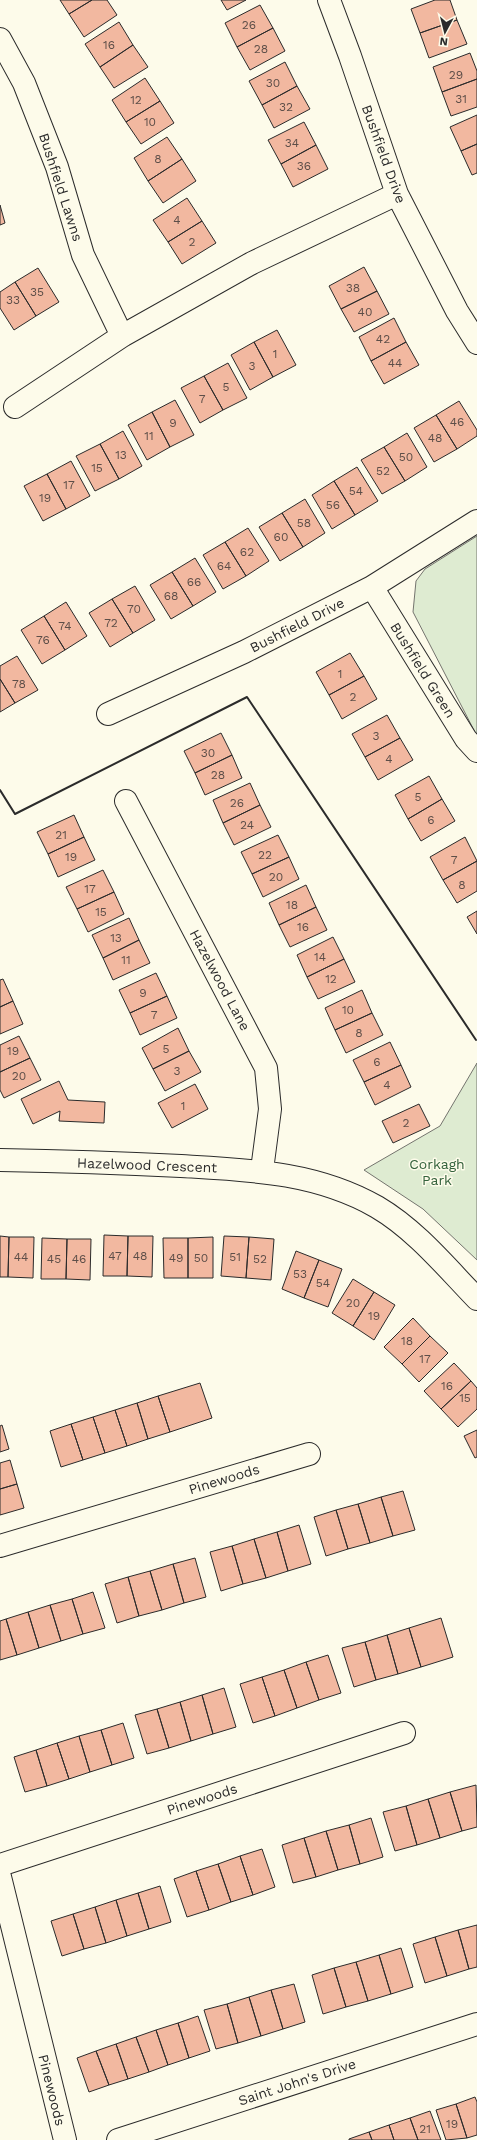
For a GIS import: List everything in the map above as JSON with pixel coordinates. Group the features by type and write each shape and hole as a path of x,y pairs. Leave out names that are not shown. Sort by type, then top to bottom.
{"street":[{"name":"Bushfield Drive","path":"329,0 350,56 397,194 457,311 477,343"},
{"name":"Bushfield Lawns","path":"0,39 24,83 57,167 84,255 122,336"},
{"path":"14,407 122,336 252,263 397,194"},
{"name":"Bushfield Drive","path":"108,714 244,652 372,587 477,522"},
{"name":"Bushfield Green","path":"372,587 466,739 477,751"},
{"name":"Hazelwood Lane","path":"126,801 266,1068 270,1109 262,1170"},
{"name":"Hazelwood Crescent","path":"0,1160 151,1164 262,1170 321,1182 376,1207 406,1227 477,1299"},
{"name":"Pinewoods","path":"0,1546 309,1454"},
{"name":"Pinewoods","path":"0,1864 404,1733"},
{"name":"Pinewoods","path":"0,1877 65,2140"},
{"name":"Saint John's Drive","path":"118,2140 477,2024"}],"green space":[{"path":"477,536 477,736 413,612 416,581 425,569"},
{"name":"Corkagh Park","path":"477,1063 477,1260 423,1209 364,1170 440,1126"}],"building":[{"path":"60,0 92,0 69,14"},
{"path":"92,0 107,0 117,15 84,37 69,14"},
{"path":"221,0 246,0 227,10"},
{"path":"435,0 450,0 457,20 420,33 411,9"},
{"path":"260,5 273,28 237,47 225,23"},
{"path":"457,20 467,44 429,58 420,33"},
{"path":"119,22 133,45 100,67 85,44"},
{"path":"273,28 285,51 250,70 237,47"},
{"path":"133,45 148,67 114,88 100,67"},
{"path":"470,53 477,71 477,79 442,92 433,67"},
{"path":"285,62 297,86 262,105 249,81"},
{"path":"145,78 160,101 126,122 112,100"},
{"path":"477,79 477,107 451,116 442,92"},
{"path":"297,86 310,109 274,128 262,105"},
{"path":"160,101 174,123 141,144 126,122"},
{"path":"477,115 477,144 461,151 450,127"},
{"path":"304,122 316,145 281,164 268,140"},
{"path":"167,137 182,159 148,181 134,158"},
{"path":"477,144 477,173 472,175 461,151"},
{"path":"316,145 328,169 293,187 281,164"},
{"path":"182,159 196,181 163,203 148,181"},
{"path":"187,198 202,221 168,242 153,220"},
{"path":"0,205 5,223 0,225"},
{"path":"202,221 216,243 182,264 168,242"},
{"path":"364,267 377,291 341,309 329,286"},
{"path":"38,268 59,302 36,316 15,282"},
{"path":"15,282 36,316 14,330 0,308 0,292"},
{"path":"377,291 389,314 354,332 341,309"},
{"path":"394,318 406,342 371,361 359,337"},
{"path":"277,330 296,365 273,377 254,342"},
{"path":"254,342 273,377 250,390 231,355"},
{"path":"406,342 419,365 384,384 371,361"},
{"path":"228,363 247,398 223,410 204,376"},
{"path":"204,376 223,410 200,423 181,388"},
{"path":"175,400 194,435 170,447 152,412"},
{"path":"459,401 477,430 477,436 457,449 436,415"},
{"path":"152,412 170,447 147,460 128,425"},
{"path":"436,415 457,449 434,462 414,428"},
{"path":"123,431 142,466 119,479 100,444"},
{"path":"407,433 427,467 405,481 384,447"},
{"path":"100,444 119,479 95,491 76,456"},
{"path":"384,447 405,481 382,494 361,460"},
{"path":"71,461 90,496 66,509 47,474"},
{"path":"357,467 378,501 355,515 334,481"},
{"path":"47,474 66,509 43,521 24,486"},
{"path":"334,481 355,515 332,529 312,495"},
{"path":"305,499 325,533 303,547 282,513"},
{"path":"282,513 303,547 280,561 259,527"},
{"path":"248,528 269,561 246,576 225,542"},
{"path":"225,542 246,576 223,589 203,555"},
{"path":"195,558 216,592 193,606 172,572"},
{"path":"172,572 193,606 171,619 150,585"},
{"path":"135,586 155,620 133,633 112,599"},
{"path":"112,599 133,633 110,647 89,613"},
{"path":"66,602 87,636 65,650 44,616"},
{"path":"44,616 65,650 42,664 21,630"},
{"path":"350,653 364,676 329,695 316,672"},
{"path":"17,656 38,690 15,703 0,679 0,666"},
{"path":"364,676 377,699 342,719 329,695"},
{"path":"0,679 15,703 0,712"},
{"path":"387,715 400,738 365,757 352,734"},
{"path":"221,733 232,755 195,773 184,751"},
{"path":"400,738 413,760 378,780 365,757"},
{"path":"232,755 242,778 205,795 195,773"},
{"path":"429,776 442,799 408,819 395,795"},
{"path":"250,783 260,805 223,823 213,800"},
{"path":"442,799 455,821 421,841 408,819"},
{"path":"260,805 271,827 234,845 223,823"},
{"path":"74,815 84,837 48,854 37,832"},
{"path":"278,835 289,857 252,874 241,852"},
{"path":"84,837 95,860 58,877 48,854"},
{"path":"465,837 477,861 443,880 430,857"},
{"path":"289,857 299,879 263,897 252,874"},
{"path":"477,861 477,891 457,903 443,880"},
{"path":"103,870 114,892 77,909 66,887"},
{"path":"306,885 316,907 279,925 269,903"},
{"path":"114,892 124,914 88,932 77,909"},
{"path":"316,907 327,930 290,947 279,925"},
{"path":"477,911 477,934 467,917"},
{"path":"129,918 139,940 103,958 92,935"},
{"path":"333,937 344,959 307,977 297,955"},
{"path":"139,940 150,963 113,980 103,958"},
{"path":"344,959 355,982 318,999 307,977"},
{"path":"156,973 167,996 130,1013 119,990"},
{"path":"3,979 13,1001 0,1007 0,980"},
{"path":"362,990 372,1013 335,1030 325,1008"},
{"path":"167,996 177,1018 140,1035 130,1013"},
{"path":"13,1001 23,1024 0,1034 0,1007"},
{"path":"372,1013 383,1035 346,1053 335,1030"},
{"path":"178,1028 189,1051 153,1069 142,1048"},
{"path":"19,1036 30,1058 0,1072 0,1045"},
{"path":"390,1042 401,1065 364,1082 353,1060"},
{"path":"189,1051 201,1072 165,1091 153,1069"},
{"path":"30,1058 41,1080 4,1098 0,1090 0,1072"},
{"path":"401,1065 411,1087 375,1105 364,1082"},
{"path":"59,1081 68,1100 105,1102 104,1123 59,1121 60,1111 33,1124 21,1099"},
{"path":"195,1084 208,1109 172,1128 158,1103"},
{"path":"419,1104 430,1126 393,1143 382,1121"},
{"path":"104,1235 128,1236 127,1276 103,1276"},
{"path":"0,1236 9,1237 8,1277 0,1277"},
{"path":"128,1236 153,1236 152,1277 127,1276"},
{"path":"224,1236 249,1237 246,1278 221,1276"},
{"path":"9,1237 34,1237 33,1278 8,1277"},
{"path":"213,1237 213,1278 188,1278 188,1238"},
{"path":"249,1237 274,1239 271,1280 246,1278"},
{"path":"42,1238 67,1239 66,1279 41,1279"},
{"path":"163,1238 188,1238 188,1278 164,1278"},
{"path":"67,1239 91,1239 90,1280 66,1279"},
{"path":"296,1251 319,1260 304,1298 282,1289"},
{"path":"319,1260 342,1269 328,1307 304,1298"},
{"path":"353,1279 374,1292 353,1326 332,1313"},
{"path":"374,1292 395,1305 374,1340 353,1326"},
{"path":"413,1318 430,1336 402,1364 384,1347"},
{"path":"430,1336 448,1353 419,1382 402,1364"},
{"path":"454,1363 471,1381 441,1409 424,1391"},
{"path":"471,1381 477,1388 477,1409 458,1427 441,1409"},
{"path":"200,1383 212,1418 170,1432 158,1396"},
{"path":"158,1396 170,1432 148,1439 137,1403"},
{"path":"137,1403 148,1439 127,1446 115,1410"},
{"path":"115,1410 127,1446 105,1453 93,1417"},
{"path":"93,1417 105,1453 83,1460 71,1424"},
{"path":"71,1424 83,1460 61,1467 50,1431"},
{"path":"2,1425 9,1449 0,1452 0,1426"},
{"path":"477,1430 477,1457 475,1458 464,1436"},
{"path":"10,1460 17,1484 0,1489 0,1463"},
{"path":"17,1484 24,1508 0,1515 0,1489"},
{"path":"403,1491 415,1530 393,1536 381,1497"},
{"path":"381,1497 393,1536 370,1543 358,1504"},
{"path":"358,1504 370,1543 348,1549 336,1510"},
{"path":"336,1510 348,1549 326,1556 314,1517"},
{"path":"299,1525 311,1564 288,1571 277,1532"},
{"path":"277,1532 288,1571 266,1578 254,1539"},
{"path":"254,1539 266,1578 243,1584 232,1546"},
{"path":"232,1546 243,1584 221,1591 210,1552"},
{"path":"195,1558 206,1597 184,1603 173,1564"},
{"path":"173,1564 184,1603 162,1610 150,1571"},
{"path":"150,1571 162,1610 139,1616 128,1577"},
{"path":"128,1577 139,1616 117,1623 105,1584"},
{"path":"93,1592 105,1628 83,1634 72,1599"},
{"path":"72,1599 83,1634 61,1641 50,1605"},
{"path":"50,1605 61,1641 39,1648 28,1612"},
{"path":"28,1612 39,1648 17,1655 6,1619"},
{"path":"441,1618 453,1657 421,1667 409,1628"},
{"path":"6,1619 17,1655 0,1660 0,1621"},
{"path":"409,1628 421,1667 398,1674 387,1635"},
{"path":"387,1635 398,1674 376,1680 365,1642"},
{"path":"365,1642 376,1680 354,1687 342,1648"},
{"path":"328,1655 341,1693 319,1700 306,1662"},
{"path":"306,1662 319,1700 297,1708 284,1670"},
{"path":"284,1670 297,1708 275,1716 262,1677"},
{"path":"262,1677 275,1716 253,1723 240,1684"},
{"path":"224,1688 236,1727 213,1734 202,1695"},
{"path":"202,1695 213,1734 191,1741 180,1702"},
{"path":"180,1702 191,1741 169,1748 157,1709"},
{"path":"157,1709 169,1748 147,1754 135,1715"},
{"path":"123,1723 134,1758 112,1765 101,1730"},
{"path":"101,1730 112,1765 90,1772 79,1736"},
{"path":"79,1736 90,1772 69,1779 57,1743"},
{"path":"57,1743 69,1779 47,1786 36,1750"},
{"path":"36,1750 47,1786 25,1792 14,1757"},
{"path":"476,1785 477,1827 462,1831 450,1792"},
{"path":"450,1792 462,1831 440,1838 428,1799"},
{"path":"428,1799 440,1838 417,1845 406,1806"},
{"path":"406,1806 417,1845 395,1851 383,1812"},
{"path":"371,1818 383,1857 360,1864 349,1825"},
{"path":"349,1825 360,1864 338,1870 326,1831"},
{"path":"326,1831 338,1870 316,1877 304,1838"},
{"path":"304,1838 316,1877 293,1883 282,1845"},
{"path":"262,1849 275,1887 253,1895 240,1856"},
{"path":"240,1856 253,1895 231,1902 218,1864"},
{"path":"218,1864 231,1902 209,1910 196,1871"},
{"path":"196,1871 209,1910 187,1917 174,1879"},
{"path":"160,1886 171,1922 149,1929 138,1893"},
{"path":"138,1893 149,1929 127,1936 116,1900"},
{"path":"116,1900 127,1936 106,1943 95,1907"},
{"path":"95,1907 106,1943 84,1949 73,1914"},
{"path":"73,1914 84,1949 62,1956 51,1921"},
{"path":"477,1925 477,1967 469,1969 458,1930"},
{"path":"458,1930 469,1969 447,1976 435,1937"},
{"path":"435,1937 447,1976 425,1983 413,1944"},
{"path":"401,1948 413,1987 391,1994 379,1955"},
{"path":"379,1955 391,1994 368,2001 356,1962"},
{"path":"356,1962 368,2001 346,2007 334,1968"},
{"path":"334,1968 346,2007 323,2014 312,1975"},
{"path":"294,1984 305,2022 283,2029 271,1990"},
{"path":"271,1990 283,2029 261,2036 249,1997"},
{"path":"249,1997 261,2036 238,2043 227,2004"},
{"path":"227,2004 238,2043 216,2049 204,2010"},
{"path":"198,2016 210,2051 189,2058 178,2023"},
{"path":"178,2023 189,2058 168,2065 156,2030"},
{"path":"156,2030 168,2065 149,2072 136,2037"},
{"path":"136,2037 149,2072 128,2079 116,2044"},
{"path":"116,2044 128,2079 109,2085 96,2051"},
{"path":"96,2051 109,2085 89,2092 77,2058"},
{"path":"475,2097 477,2102 477,2135 467,2138 456,2104"},
{"path":"456,2104 467,2138 446,2140 436,2110"},
{"path":"430,2111 441,2140 418,2140 410,2118"},
{"path":"410,2118 418,2140 394,2140 389,2125"},
{"path":"389,2125 394,2140 372,2140 369,2132"},
{"path":"369,2132 372,2140 349,2140 349,2139"}],"wall":[{"path":"0,790 15,814 247,697 476,1040"}]}
